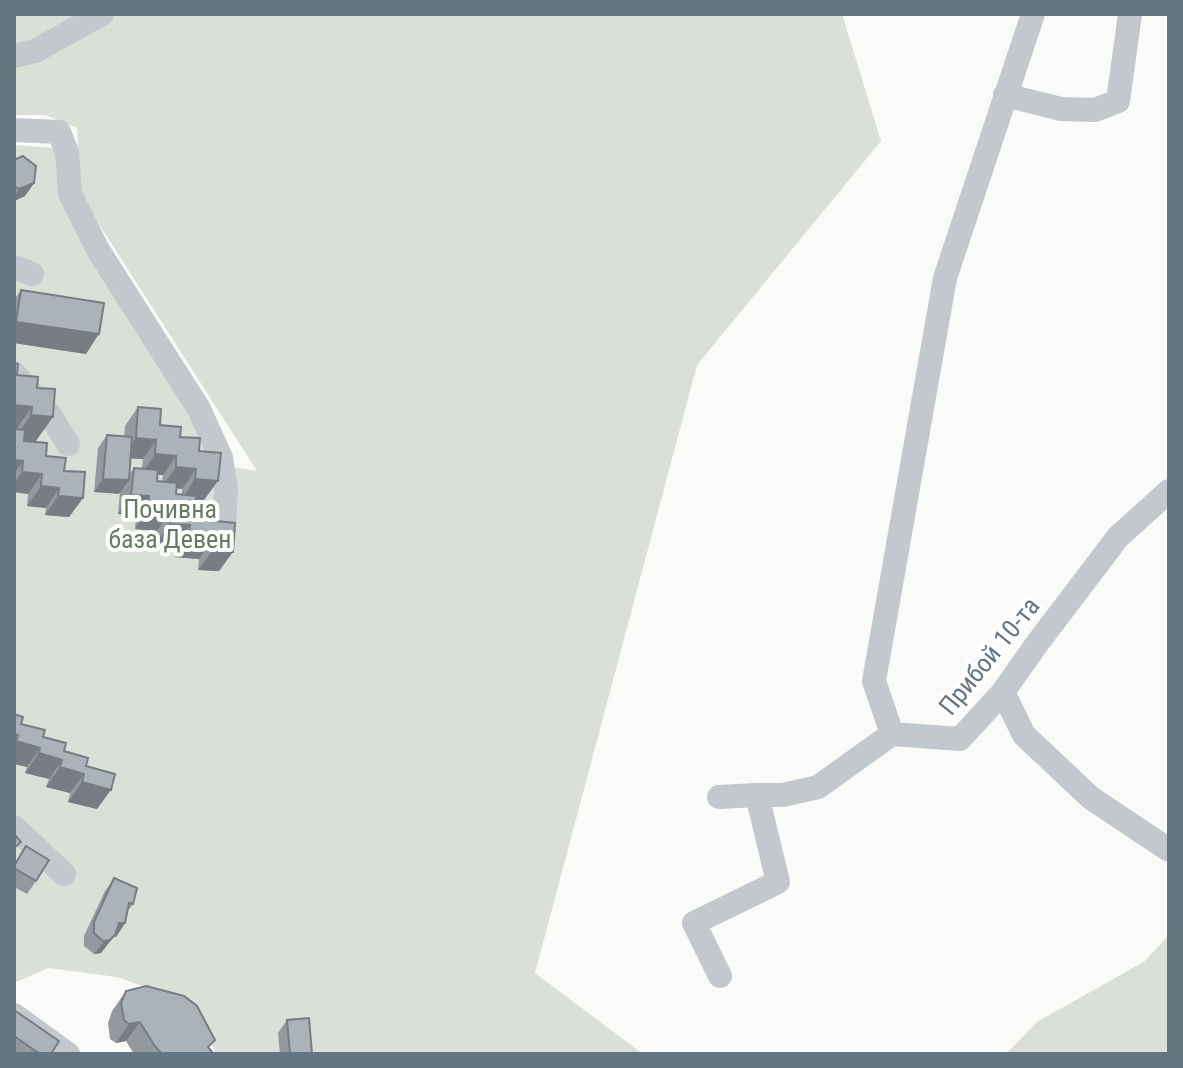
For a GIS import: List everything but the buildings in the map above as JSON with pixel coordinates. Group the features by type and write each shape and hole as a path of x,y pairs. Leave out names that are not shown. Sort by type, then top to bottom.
{"street":[{"path":"14,56 35,51 102,14"},
{"path":"719,797 783,795 818,787 892,734 874,681 945,278 1033,14"},
{"path":"1005,95 1061,109 1095,110 1118,101 1130,14"},
{"path":"14,130 59,132 67,152 70,194 98,250 199,409 221,458 226,488 224,528"},
{"path":"14,373 50,415 68,444"},
{"name":"Прибой 10-та","path":"892,734 960,739 1003,692 1118,537 1169,491"},
{"path":"1003,692 1024,735 1057,767 1091,798 1169,850"},
{"path":"720,976 694,923 778,882 757,795"},
{"path":"14,827 64,874"},
{"path":"14,1015 68,1054"}],"green space":[{"name":"Почивна база Девен","path":"14,14 842,14 881,141 697,365 535,973 643,1054 216,1054 193,1004 117,977 48,968 14,983 14,145 57,148 66,209 217,465 257,471 81,196 77,128 45,115 14,115"},
{"path":"1169,935 1169,1054 1006,1054 1037,1022 1145,961"}]}
